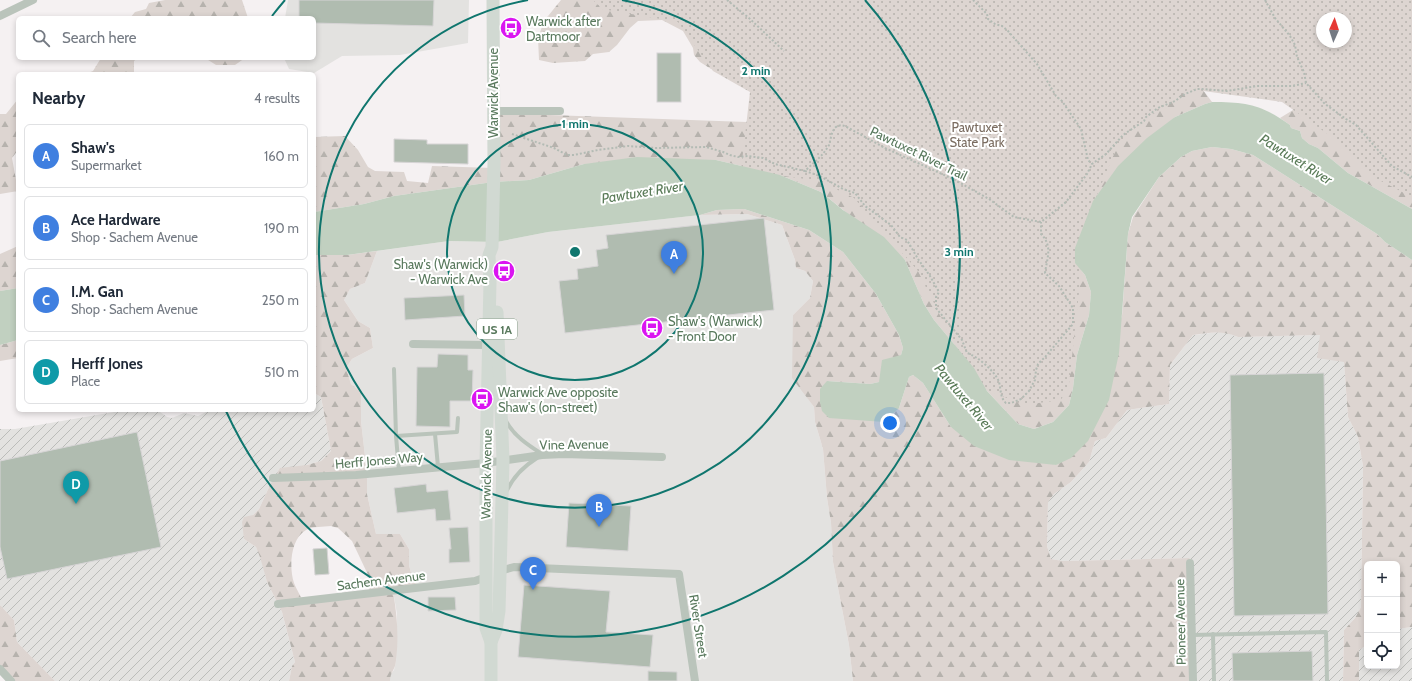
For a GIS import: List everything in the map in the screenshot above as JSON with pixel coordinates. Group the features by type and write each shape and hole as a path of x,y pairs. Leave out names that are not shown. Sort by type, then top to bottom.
{"main road":[{"name":"Warwick Avenue","path":"491,681 491,642 486,628 486,463 490,282 489,255 492,245 494,177 493,0"},
{"name":"Warwick Avenue","path":"491,642 496,630 499,611 502,499 496,254 492,245"}],"street":[{"path":"0,16 33,0"},
{"path":"493,111 560,111"},
{"path":"413,344 488,345"},
{"name":"Vine Avenue","path":"486,463 542,455 564,454 662,457"},
{"name":"Herff Jones Way","path":"273,478 356,475 486,463"},
{"name":"Pioneer Avenue","path":"1190,563 1193,681"},
{"name":"River Street","path":"500,571 514,567 678,574 695,681"},
{"name":"Sachem Avenue","path":"278,604 475,581 486,577"},
{"path":"0,669 11,681"}],"lane":[{"path":"394,369 396,436 399,471"},
{"path":"500,411 510,429 524,442 542,455 528,463 513,479 502,499"},
{"path":"396,436 457,432 458,418"},
{"path":"435,434 438,467"},
{"path":"1192,635 1326,632 1327,681"},
{"path":"1213,634 1214,681"}],"path":[{"path":"727,0 784,51"},
{"path":"973,0 987,14 988,19 995,24 1002,26 1037,64 1056,96 1062,101 1081,129 1088,160 1092,164"},
{"path":"1265,0 1275,18 1290,36 1295,45 1297,57 1304,72 1306,82 1325,104 1356,125 1392,166 1412,176"},
{"path":"512,134 554,148 567,155 628,146 655,148 706,147 738,157 748,156 763,158 775,164 820,176 842,189 855,193 864,206 891,225 900,237 907,240 939,292 936,297 936,308 962,340 967,353 974,355 995,375 1000,386 1002,398 1006,403 1011,403 1021,399 1029,391 1035,380 1038,364 1072,324 1073,308 1059,286 1045,273 1049,250 1047,240 1041,234 1041,222 1066,202 1087,174 1092,164 1106,154 1123,135 1144,121 1152,112 1197,89 1227,91 1257,86 1292,86 1306,82"},
{"name":"Pawtuxet River Trail","path":"805,171 822,156 829,144 833,131 836,127 841,125 884,148 955,180 1014,217 1041,222"}],"shaded area":[{"path":"288,0 469,0 468,43 400,55 342,56 316,72 308,72 289,69 285,60 316,60 316,16 285,16"},
{"path":"747,214 782,225 795,260 796,268 805,271 813,281 810,298 793,315 804,393 814,407 815,422 823,449 827,498 831,523 833,562 849,645 853,681 390,681 390,675 394,670 396,662 397,614 393,591 417,586 412,577 409,565 409,549 400,534 376,534 367,494 367,474 361,421 361,392 351,384 346,368 352,359 373,348 370,328 358,321 344,300 350,289 365,283 377,251 449,241 497,242 548,232 700,215"},
{"path":"1219,332 1228,333 1238,337 1320,335 1344,361 1348,417 1358,437 1363,466 1361,607 1355,618 1344,630 1343,681 1194,681 1189,558 1063,561 1051,559 1047,546 1048,502 1054,494 1071,482 1089,462 1095,441 1106,438 1127,410 1169,404 1170,365 1193,335"},
{"path":"316,394 321,397 331,451 321,461 307,465 270,485 259,509 253,515 244,539 256,547 261,557 267,582 282,612 295,662 292,666 289,681 55,681 17,642 14,620 0,605 0,429 15,429 114,412 160,412 167,417 172,418 184,413 198,416 206,412 316,412"},
{"path":"1412,627 1412,681 1359,681 1359,650 1364,647 1364,669 1400,669 1400,629"}],"green space":[{"path":"165,0 242,0 247,16 132,16 135,12 146,9 149,3"},
{"name":"Pawtuxet State Park","path":"561,0 1412,0 1412,209 1348,173 1318,148 1309,144 1302,138 1300,131 1291,128 1290,125 1280,118 1306,102 1197,82 1212,102 1175,117 1075,263 1085,275 1091,292 1089,315 1077,355 1073,388 1069,405 1053,422 1034,429 1018,424 987,391 974,368 934,320 924,304 905,260 821,192 780,175 716,160 584,164 529,180 493,182 394,196 364,204 316,212 316,137 345,136 358,150 368,167 375,171 404,172 407,181 428,183 432,166 493,168 496,113 747,122 767,99 735,72 711,69 700,62 694,55 693,48 683,31 662,20 638,21 609,52 593,54 585,61 553,63 539,60 538,38 544,21"},
{"name":"Pawtuxet State Park","path":"593,0 1412,0 1412,197 1377,179 1332,137 1282,102 1189,89 1142,122 1116,149 1087,219 1069,384 1061,400 1024,405 987,390 970,376 918,271 854,198 820,181 741,170 750,92 713,71 678,22 602,9"},
{"path":"100,60 135,60 134,61 134,72 90,72 93,71"},
{"path":"208,60 242,60 235,65 216,65"},
{"path":"16,102 16,153 12,158 16,180 16,191 0,194 0,114 6,114"},
{"path":"1212,147 1231,149 1253,155 1377,234 1385,242 1412,260 1412,627 1400,629 1400,561 1364,561 1364,647 1359,650 1359,681 1343,681 1344,630 1355,618 1361,607 1363,466 1358,437 1348,417 1344,362 1317,358 1320,335 1238,337 1226,333 1210,333 1193,335 1170,365 1169,404 1127,410 1106,438 1095,441 1089,462 1071,482 1054,494 1048,502 1047,546 1051,559 1063,561 1189,558 1192,561 1194,681 853,681 849,645 833,562 831,523 827,498 823,449 815,422 814,407 792,378 793,315 810,298 813,281 805,271 796,268 795,260 782,225 747,214 700,215 717,210 744,209 809,230 843,252 876,294 899,335 903,348 901,355 879,382 870,384 827,381 899,408 909,377 913,375 923,383 951,427 1056,465 1122,316 1128,234 1133,217 1159,177 1181,157 1192,151"},
{"path":"16,247 16,288 0,291 0,254"},
{"path":"377,251 365,283 350,289 344,300 358,321 370,328 373,348 352,359 346,368 351,384 361,392 361,421 367,474 367,494 376,534 400,534 409,549 409,565 412,577 417,586 393,592 397,643 396,663 390,681 289,681 292,666 295,662 282,612 267,582 256,547 244,539 242,522 244,517 253,515 259,509 280,468 307,465 321,461 331,451 321,397 316,394 316,255 347,255","holes":["331,526 338,528 352,541 370,579 369,591 302,600 292,577 291,562 294,547 301,534 312,528"]},
{"path":"16,341 16,358 0,361 0,345"},
{"path":"0,605 14,620 17,642 55,681 12,681 0,668"}],"water":[{"name":"Pawtuxet River","path":"1212,102 1245,104 1271,113 1290,125 1291,128 1300,131 1302,138 1309,144 1318,148 1348,173 1412,209 1412,260 1385,242 1377,234 1253,155 1231,149 1212,147 1192,151 1181,157 1159,177 1132,217 1128,234 1119,353 1109,400 1088,441 1071,458 1056,465 1009,460 974,446 951,427 923,383 913,375 909,377 899,408 884,422 829,418 822,411 820,389 827,381 870,384 879,382 882,360 901,355 903,348 899,335 876,294 843,252 809,230 744,209 717,210 700,215 548,232 497,242 449,241 347,255 316,255 316,212 364,204 394,196 493,182 529,180 584,164 637,157 716,160 780,175 821,192 843,210 884,237 905,260 924,304 934,320 974,368 987,391 1018,424 1034,429 1053,422 1069,405 1073,388 1077,355 1089,315 1091,292 1085,275 1075,263 1075,248 1093,201 1118,166 1147,138 1175,117"},
{"path":"16,288 16,341 0,345 0,291"}],"building":[{"path":"299,0 434,0 433,26 316,23 316,16 299,16"},
{"path":"657,53 681,53 681,102 657,102"},
{"path":"394,139 427,140 427,144 468,144 468,164 394,162"},
{"path":"764,218 774,310 565,333 559,281 578,279 577,269 598,266 596,250 608,248 606,235"},
{"path":"464,295 465,316 405,320 404,298"},
{"path":"438,354 468,355 468,370 473,370 472,401 450,401 450,427 416,426 417,367 437,367"},
{"path":"1324,373 1328,614 1234,616 1230,375"},
{"path":"137,432 161,547 7,579 0,547 0,461"},
{"path":"426,484 427,492 448,490 451,520 436,521 435,509 397,513 394,488"},
{"path":"569,503 631,506 628,551 566,547"},
{"path":"468,527 470,562 449,563 449,549 451,549 449,528"},
{"path":"327,548 329,574 315,575 313,549"},
{"path":"524,585 610,591 606,632 653,635 650,667 518,657"},
{"path":"428,597 455,597 456,610 428,611"},
{"path":"1312,651 1313,681 1233,681 1232,653"},
{"path":"648,671 677,672 677,681 648,681"}],"place":[{"name":"Warwick after Dartmoor","path":"511,28"},
{"name":"Shaw's (Warwick) - Warwick Ave","path":"504,271"},
{"name":"Shaw's","path":"674,274"},
{"name":"Shaw's (Warwick) - Front Door","path":"652,328"},
{"name":"Warwick Ave opposite Shaw's (on-street)","path":"482,399"},
{"name":"Herff Jones","path":"76,504"},
{"name":"Ace Hardware","path":"599,527"},
{"name":"I.M. Gan","path":"533,590"}]}
